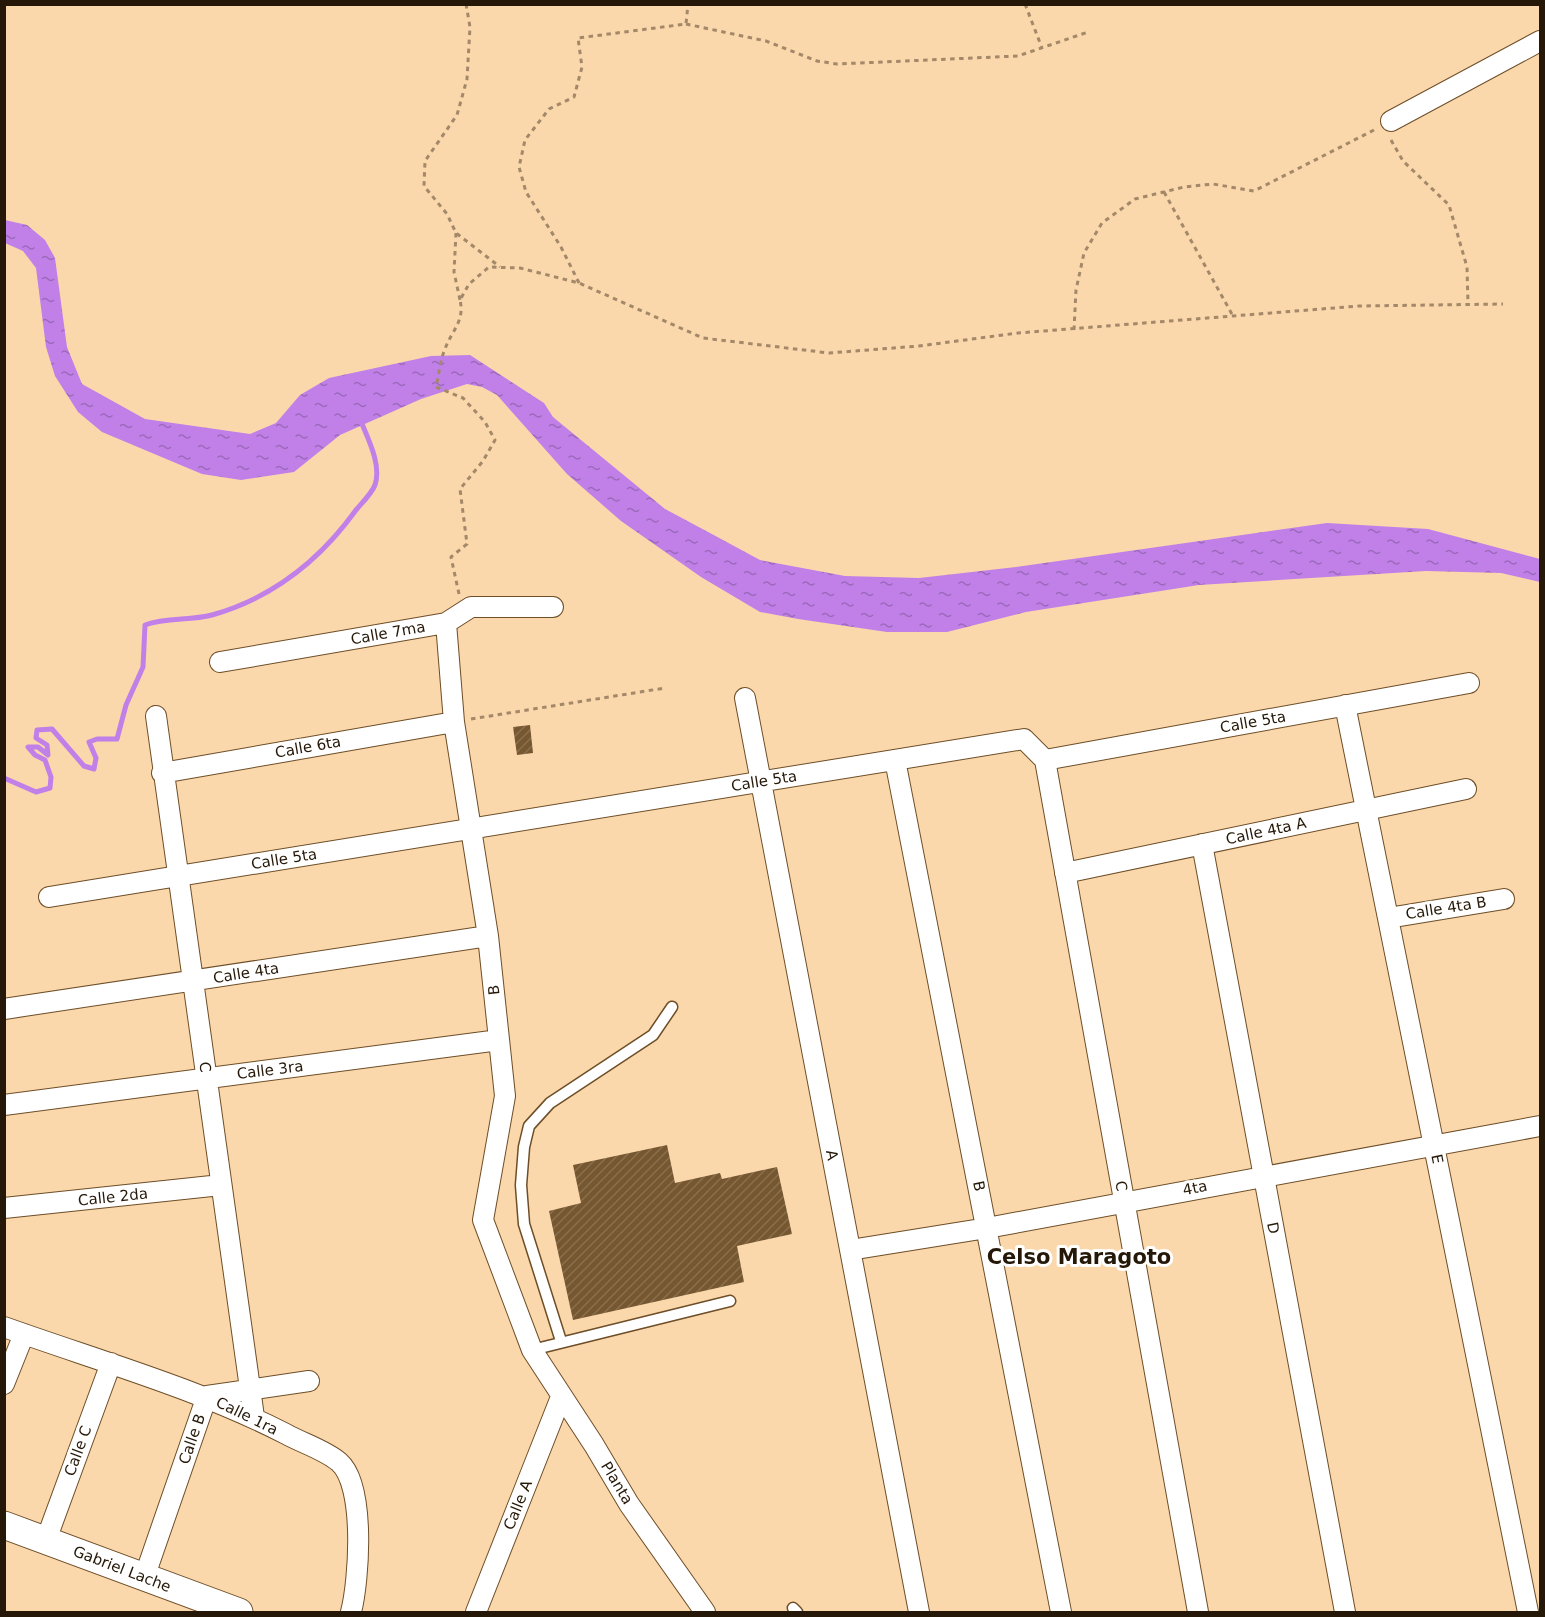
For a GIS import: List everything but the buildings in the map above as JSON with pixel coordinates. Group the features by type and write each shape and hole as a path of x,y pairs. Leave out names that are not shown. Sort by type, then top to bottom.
{"street":[{"path":"1387,123 1540,41"},
{"path":"463,610 471,607 553,607"},
{"name":"Calle 7ma","path":"220,662 446,623 463,610"},
{"name":"B","path":"446,623 454,722 488,936 505,1096 483,1220 532,1350"},
{"name":"Calle 5ta","path":"49,897 1024,739 1045,759 1469,683"},
{"name":"A","path":"745,698 920,1612"},
{"name":"E","path":"1345,705 1531,1605"},
{"name":"C","path":"156,716 162,773 254,1418"},
{"name":"Calle 6ta","path":"162,773 454,722"},
{"name":"C","path":"1045,759 1198,1612"},
{"name":"B","path":"895,760 1061,1612"},
{"name":"Calle 4ta A","path":"1065,873 1466,789"},
{"name":"D","path":"1202,844 1345,1612"},
{"name":"Calle 4ta B","path":"1388,918 1504,899"},
{"name":"Calle 4ta","path":"4,1009 488,936"},
{"name":"Calle 3ra","path":"4,1105 499,1040"},
{"name":"4ta","path":"850,1250 987,1228 1263,1175 1540,1126"},
{"name":"Calle 2da","path":"4,1208 221,1185"},
{"name":"Calle 1ra","path":"4,1327 207,1396 340,1462 352,1484 359,1548 358,1587 351,1612"},
{"path":"4,1384 24,1334"},
{"name":"Planta","path":"532,1350 594,1445 629,1504 705,1612"},
{"name":"Calle C","path":"46,1540 111,1363"},
{"name":"Calle B","path":"144,1578 207,1396 309,1381"},
{"name":"Calle A","path":"476,1612 561,1397"},
{"name":"Gabriel Lache","path":"4,1525 239,1612"}],"lane":[{"path":"561,1341 524,1224 520,1185 529,1126 550,1103 653,1035 672,1008"},
{"path":"532,1350 730,1301"}],"path":[{"path":"466,4 470,27 467,78 457,115 425,161 423,186 447,214 456,233 500,267"},
{"path":"686,24 688,4"},
{"path":"1025,4 1042,48"},
{"path":"579,283 561,247 526,192 519,167 525,140 549,109 574,97 582,67 578,38 686,24 766,41 817,61 837,64 1018,56 1088,32"},
{"path":"1074,330 1076,290 1084,253 1102,223 1136,199 1213,184 1254,191 1387,123 1403,161 1449,206 1467,267 1468,304"},
{"path":"1164,192 1233,316"},
{"path":"456,233 454,272 463,311 457,328 445,349 436,387 464,398 485,422 495,440 460,489 467,544 451,557 463,610"},
{"path":"460,300 469,284 489,267 520,268 579,283 704,338 829,353 919,346 1018,333 1359,306 1503,304"},
{"path":"454,722 665,688"}],"water":[{"path":"5,220 27,225 45,240 55,258 67,347 82,384 145,419 250,434 276,423 300,395 329,378 431,356 470,355 544,403 553,417 665,509 760,560 845,576 919,578 1016,567 1327,523 1428,529 1540,559 1540,582 1501,573 1426,571 1199,585 1026,612 947,632 887,632 760,612 701,577 621,521 567,474 497,395 482,387 467,384 421,399 340,435 294,472 241,480 202,474 102,432 78,412 55,376 46,347 36,268 23,251 5,243"}],"waterway":[{"path":"4,778 36,792 50,788 51,777 45,760 35,755 28,747 38,747 48,755 47,745 36,738 37,730 52,729 84,766 94,769 96,758 89,742 97,739 117,739 126,705 143,667 145,625 203,617 234,608 293,575 327,545 367,498 375,485 377,468 370,442 360,419"}],"district":[{"name":"Celso Maragoto","path":"1079,1257"}]}
